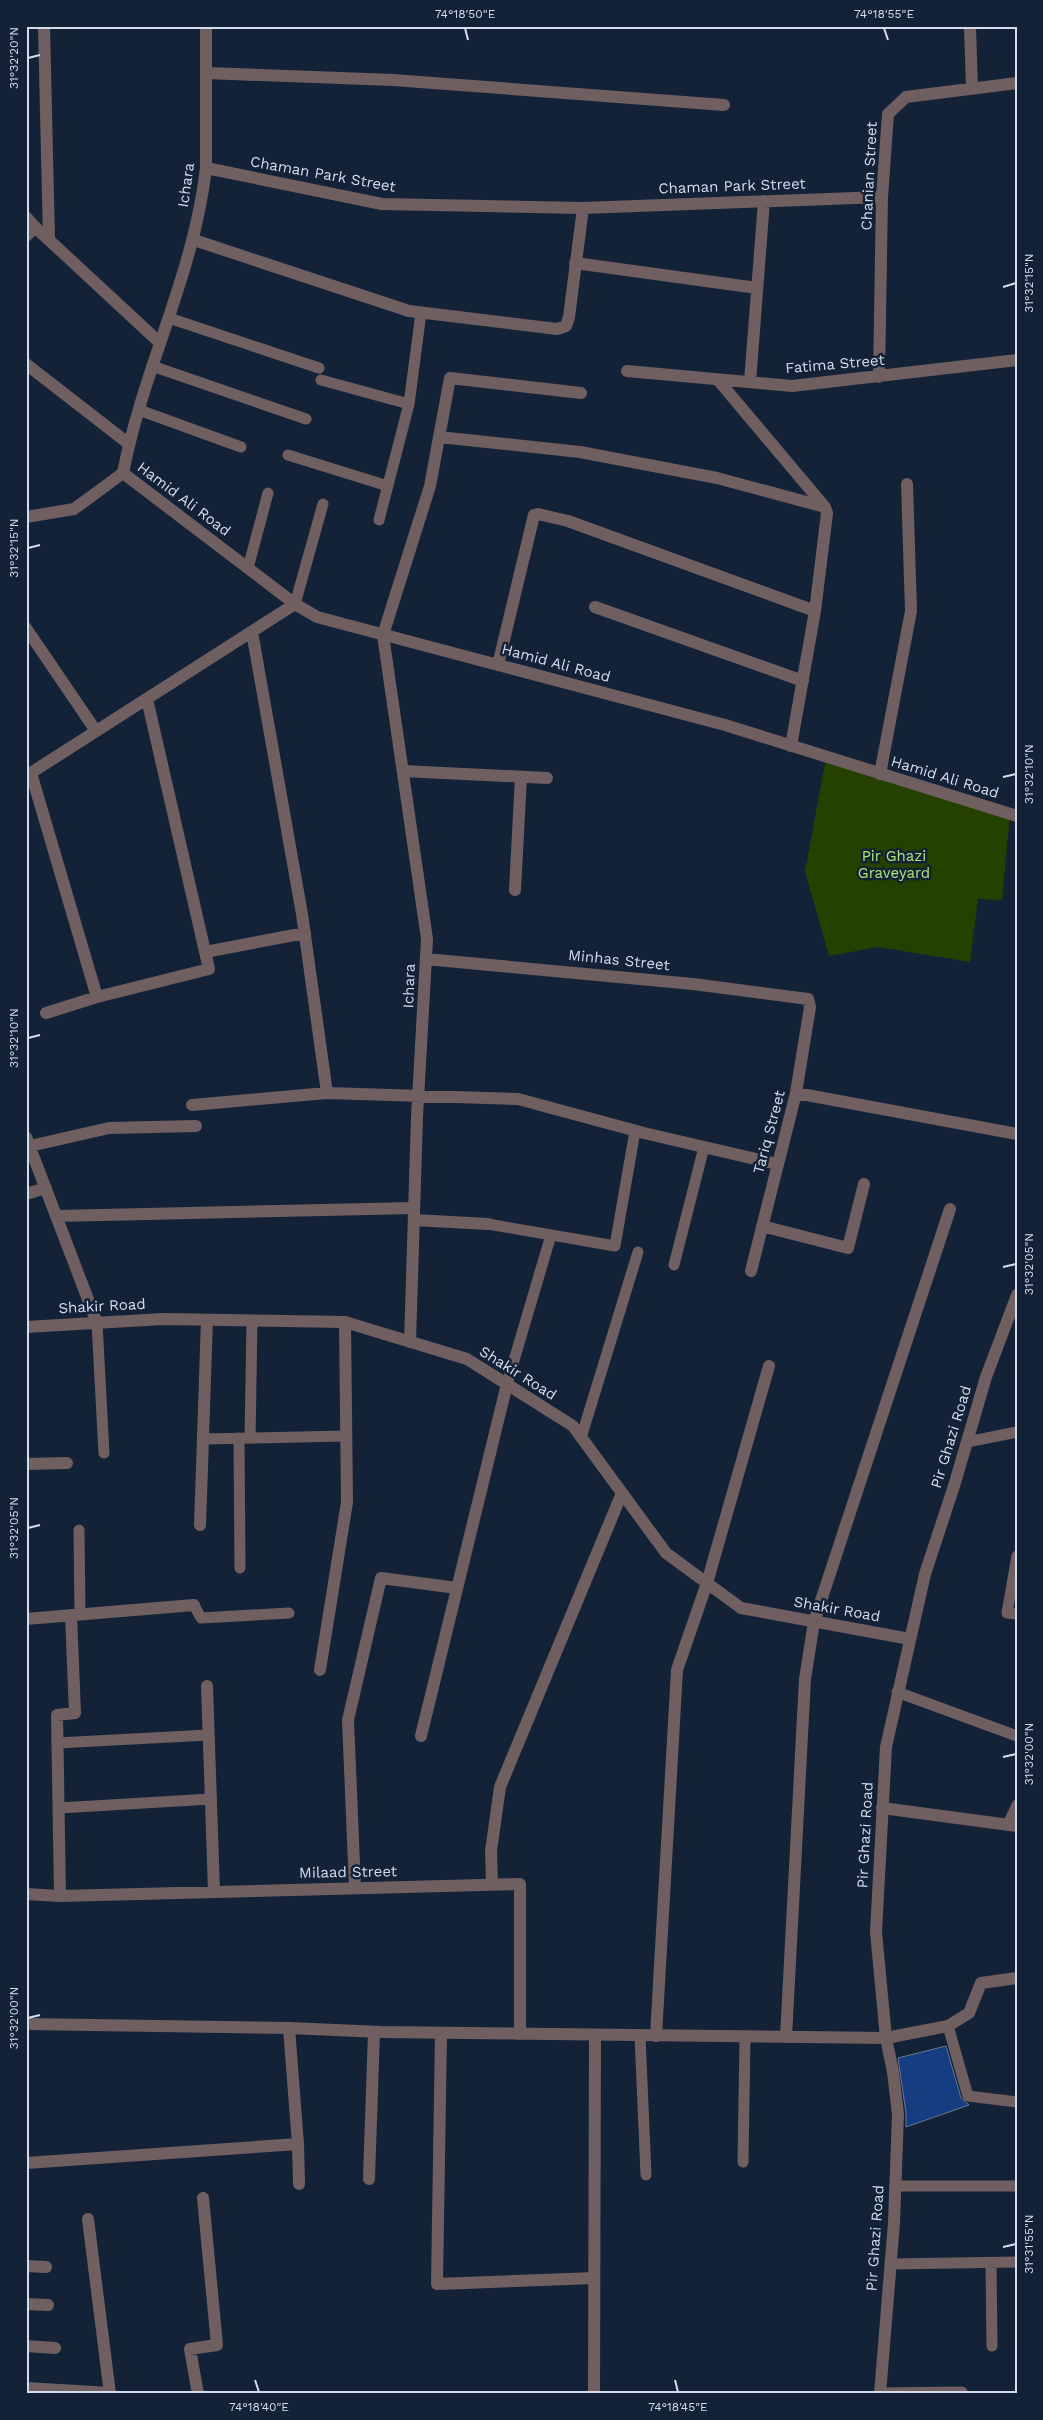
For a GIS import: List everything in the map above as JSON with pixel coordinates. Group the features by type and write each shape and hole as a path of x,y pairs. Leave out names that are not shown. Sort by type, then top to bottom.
{"street":[{"path":"44,26 49,240"},
{"name":"Ichara","path":"123,473 129,444 159,342 169,318 194,240 206,168 206,26"},
{"path":"970,26 972,89"},
{"path":"206,73 393,80 724,105"},
{"name":"Chanian Street","path":"879,376 882,197 888,114 906,98 1017,83"},
{"name":"Chaman Park Street","path":"206,168 382,204 583,208 882,197"},
{"path":"750,382 764,201"},
{"path":"194,240 408,311 557,329 566,326 569,317 583,208"},
{"path":"26,217 31,232 49,240 159,342"},
{"path":"575,263 757,288"},
{"name":"Fatima Street","path":"626,371 792,386 1017,360"},
{"path":"26,364 129,444"},
{"path":"383,635 430,486 450,378 581,393"},
{"path":"718,380 825,507 827,513 815,611 791,746"},
{"path":"439,438 580,452 717,478 825,507"},
{"path":"26,517 74,509 123,473"},
{"name":"Hamid Ali Road","path":"123,473 296,604 317,617 724,725 1017,816"},
{"path":"880,774 911,611 907,484"},
{"path":"498,665 535,514 568,521 815,611"},
{"path":"97,997 29,774 296,604"},
{"path":"596,607 803,681"},
{"path":"26,628 96,731"},
{"path":"252,632 305,933 328,1093"},
{"name":"Ichara","path":"383,635 427,939 410,1342"},
{"path":"46,1013 97,997 209,969 147,699"},
{"path":"402,770 546,778"},
{"path":"515,890 521,776"},
{"path":"205,952 305,933"},
{"name":"Minhas Street","path":"426,959 674,982 808,999"},
{"name":"Tariq Street","path":"751,1271 796,1093 810,1007 808,999"},
{"path":"192,1105 328,1093 518,1099 635,1131 777,1164"},
{"path":"796,1093 1017,1134"},
{"path":"97,1323 28,1142 109,1128 196,1126"},
{"path":"762,1226 848,1248 864,1184"},
{"path":"26,1194 46,1188"},
{"path":"786,2037 804,1679 814,1622 950,1209"},
{"path":"56,1216 414,1214 488,1224"},
{"name":"Pir Ghazi Road","path":"880,2393 890,2264 898,2114 893,2072 886,2038 876,1932 886,1747 925,1574 986,1377 1017,1295"},
{"name":"Shakir Road","path":"26,1327 163,1319 345,1322 467,1359 573,1426 666,1554 741,1608 910,1639"},
{"path":"200,1525 207,1320"},
{"path":"320,1670 346,1502 345,1322"},
{"path":"656,2036 677,1670 707,1584 769,1366"},
{"path":"421,1736 507,1384"},
{"path":"26,1464 67,1463"},
{"path":"492,1884 491,1851 500,1787 622,1493"},
{"path":"355,1888 348,1720 381,1578 457,1588"},
{"path":"26,1619 194,1605"},
{"path":"60,1896 57,1715 75,1714 75,1615"},
{"path":"207,1686 214,1892"},
{"path":"882,1808 1012,1825"},
{"name":"Milaad Street","path":"26,1894 60,1896 520,1884 520,2034"},
{"path":"26,2024 289,2028 374,2032 886,2038 948,2026 969,2013 981,1983 1017,1978"},
{"path":"289,2028 298,2144 298,2184"},
{"path":"369,2179 374,2032"},
{"path":"441,2033 437,2284 594,2278"},
{"path":"594,2394 595,2035"},
{"path":"26,2163 298,2144"},
{"path":"198,2394 190,2349 217,2345 203,2198"},
{"path":"26,2388 110,2394 88,2219"},
{"path":"26,2266 46,2267"},
{"path":"26,2304 48,2305"},
{"path":"26,2346 55,2348"}],"lane":[{"path":"379,520 409,404 421,313"},
{"path":"169,318 320,374 409,404"},
{"path":"152,366 306,419"},
{"path":"139,410 241,447"},
{"path":"288,455 388,486"},
{"path":"248,568 268,492"},
{"path":"296,604 323,504"},
{"path":"488,1224 616,1246 635,1131"},
{"path":"674,1265 704,1147"},
{"path":"507,1384 551,1235"},
{"path":"581,1438 638,1252"},
{"path":"240,1568 244,1438 252,1321"},
{"path":"97,1323 104,1452"},
{"path":"967,1442 1017,1432"},
{"path":"203,1439 346,1436"},
{"path":"75,1615 79,1530"},
{"path":"1017,1556 1007,1613 1017,1614"},
{"path":"194,1605 201,1618 289,1613"},
{"path":"897,1692 1017,1736"},
{"path":"57,1743 208,1735"},
{"path":"58,1808 210,1799"},
{"path":"1012,1825 1017,1805"},
{"path":"948,2026 968,2096 1017,2102"},
{"path":"640,2036 646,2175"},
{"path":"743,2162 745,2037"},
{"path":"895,2186 1017,2186"},
{"path":"890,2264 1017,2262"},
{"path":"991,2263 992,2346"},
{"path":"880,2393 962,2392"}],"green space":[{"name":"Pir Ghazi Graveyard","path":"826,757 1010,814 1002,900 978,899 970,962 878,947 829,956 805,872"}],"building":[{"path":"946,2046 961,2098 969,2105 906,2127 906,2113 898,2058"}]}
